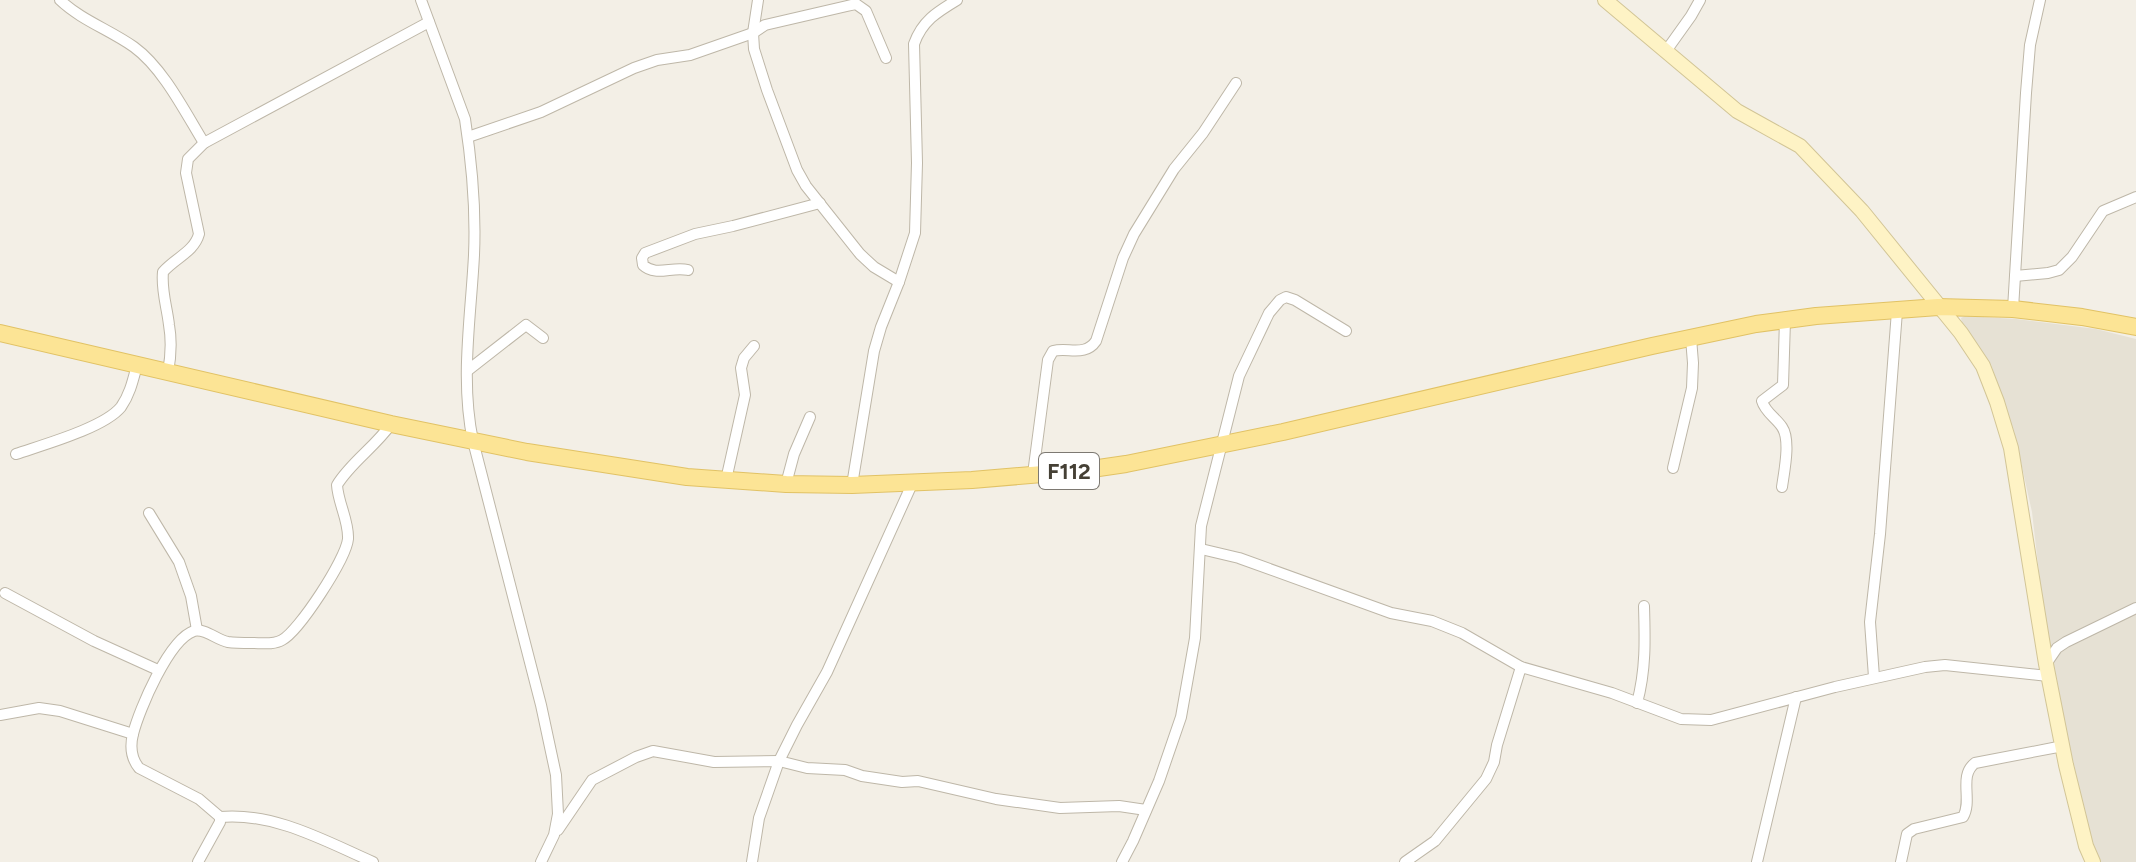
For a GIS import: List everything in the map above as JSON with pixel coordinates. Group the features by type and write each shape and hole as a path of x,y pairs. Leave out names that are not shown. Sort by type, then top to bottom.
{"main road":[{"path":"1605,0 1737,111 1800,146 1862,211 1961,333 1983,366 2007,437 2047,670 2086,846 2093,862"},
{"name":"F112","path":"0,333 391,424 527,452 687,477 852,485 912,484 1126,464 1220,446 1756,324 1816,316 1938,307 2013,309 2136,327"}],"street":[{"path":"60,0 143,54 204,143"},
{"path":"758,0 754,49 797,170 806,186 867,261 899,282"},
{"path":"852,485 874,351 915,233 914,44 919,28 957,0"},
{"path":"1666,51 1700,0"},
{"path":"2013,309 2030,45 2040,0"},
{"path":"423,1 465,119 468,137 474,187 474,252 466,402 556,775 558,814 554,835"},
{"path":"468,137 541,112 657,60 690,55 753,33 765,25 856,4 866,11 886,58"},
{"path":"168,372 172,353 163,272 188,251 199,234 186,173 188,159 204,143 429,22"},
{"path":"1033,474 1048,360 1053,351 1082,351 1092,347 1134,234 1174,169 1236,83"},
{"path":"2015,276 2059,270 2072,257 2103,211 2136,197"},
{"path":"688,270 649,270 643,265 642,258 645,253 695,234 820,203"},
{"path":"1122,862 1159,781 1181,717 1195,638 1201,526 1239,376 1269,313 1286,297 1346,331"},
{"path":"1874,677 1870,622 1897,311"},
{"path":"1782,487 1785,434 1763,407 1762,401 1783,385 1785,320"},
{"path":"467,371 522,326 526,325 543,338"},
{"path":"1673,468 1692,388 1691,338"},
{"path":"726,480 745,395 741,368 744,358 754,346"},
{"path":"16,454 111,416 130,392 137,365"},
{"path":"786,484 794,454 810,417"},
{"path":"373,862 262,818 220,817 199,799 139,768 133,760 133,734 158,670 190,632 197,630 231,642 276,643 296,629 342,557 348,539 337,485 391,424"},
{"path":"752,862 759,818 779,761 827,672 912,484"},
{"path":"149,513 179,562 191,596 197,630"},
{"path":"1201,549 1239,558 1391,613 1432,621 1462,633 1521,667 1612,693 1681,719 1701,721 1925,667 1945,665 2047,670 2057,648 2136,608"},
{"path":"5,593 94,641 158,670"},
{"path":"1637,703 1645,663 1644,606"},
{"path":"1405,862 1435,841 1486,779 1494,762 1504,718 1521,667"},
{"path":"1757,862 1796,697"},
{"path":"0,715 39,708 60,711 133,734"},
{"path":"1901,862 1907,834 1914,829 1963,817 1968,806 1967,774 1975,763 2063,746"},
{"path":"541,862 554,835 592,780 653,751 714,762 779,761 793,766 845,770 862,776 902,782 918,781 996,799 1060,808 1119,806 1146,810"},
{"path":"198,862 220,817"}],"shaded area":[{"path":"1961,318 2096,329 2136,339 2136,862 2100,862 2092,844 2048,651 2032,512 2014,431 1991,364 1962,323"}]}
